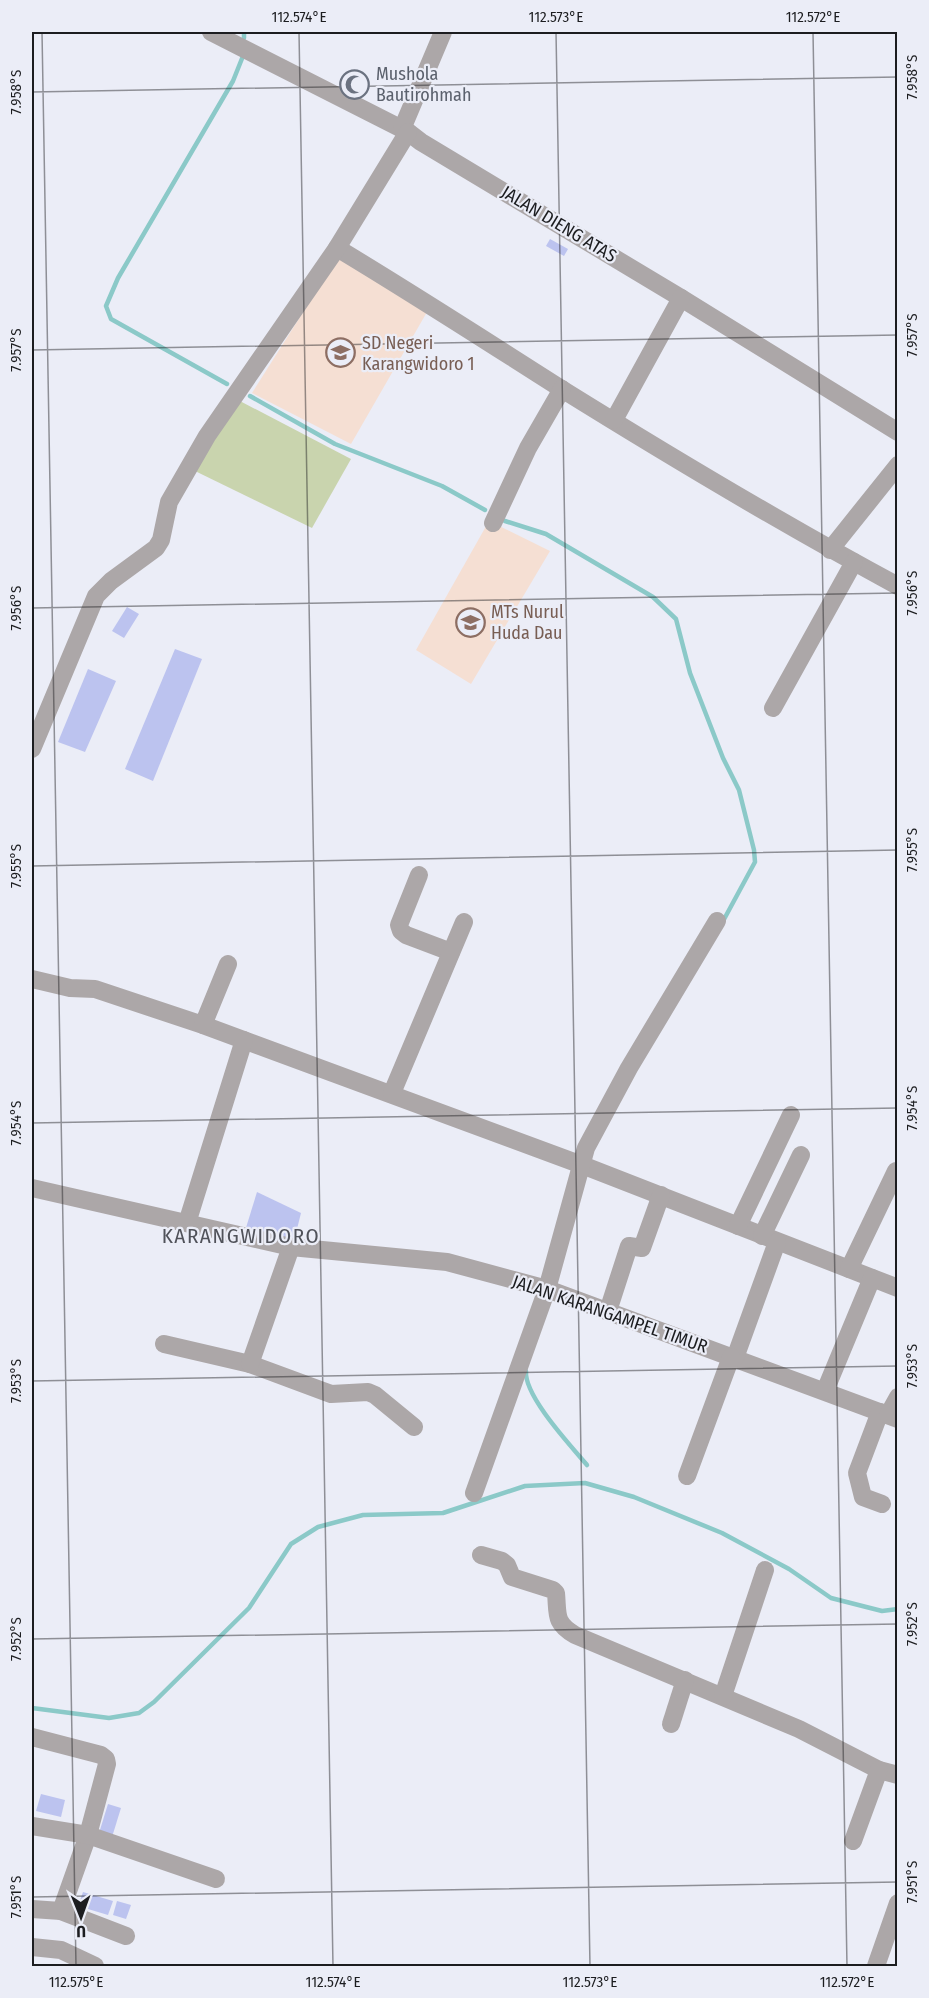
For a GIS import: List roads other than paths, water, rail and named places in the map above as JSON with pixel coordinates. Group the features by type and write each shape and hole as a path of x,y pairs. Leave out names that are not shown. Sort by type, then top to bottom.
{"street":[{"path":"32,749 96,596 111,580 156,548 169,502 207,436 337,248 405,130 443,32"},
{"name":"JALAN DIENG ATAS","path":"216,33 405,130 897,432"},
{"path":"337,248 562,389 830,550 897,586"},
{"path":"614,420 681,298"},
{"path":"493,523 528,448 562,389"},
{"path":"830,550 897,465"},
{"path":"773,708 854,562"},
{"path":"418,875 399,925 401,931 451,952"},
{"path":"474,1493 547,1289 586,1148 610,1101 717,921"},
{"path":"392,1094 464,922"},
{"path":"203,1025 228,964"},
{"path":"32,979 70,988 95,989 203,1025 582,1165 897,1288"},
{"path":"187,1222 244,1040"},
{"path":"738,1226 791,1115"},
{"path":"687,1476 733,1358 770,1239 801,1155"},
{"path":"849,1269 896,1171"},
{"name":"JALAN KARANGAMPEL TIMUR","path":"32,1188 291,1247 447,1262 547,1289 889,1416"},
{"path":"608,1311 629,1246 642,1248 661,1196"},
{"path":"250,1364 291,1247"},
{"path":"825,1391 872,1278"},
{"path":"164,1344 250,1364 332,1394 368,1392 375,1395 414,1428"},
{"path":"882,1504 863,1497 857,1473 897,1397"},
{"path":"481,1555 502,1561 507,1565 512,1577 553,1590 558,1620 567,1630 799,1729 879,1770 897,1775"},
{"path":"723,1696 765,1570"},
{"path":"671,1724 684,1680"},
{"path":"32,1737 101,1755 106,1759 107,1764 88,1835 61,1911"},
{"path":"853,1841 879,1770"},
{"path":"32,1826 88,1835 216,1879"},
{"path":"876,1966 897,1903"},
{"path":"32,1909 61,1911 126,1936"},
{"path":"32,1947 61,1950 95,1966"}],"waterway":[{"path":"244,32 244,38"},
{"path":"227,384 111,319 106,306 118,278 233,81 243,56"},
{"path":"250,396 335,444 442,486 485,510"},
{"path":"505,521 546,534 653,597 676,619 690,673 723,758 739,790 754,850 755,862 722,923"},
{"path":"526,1371 532,1394 540,1407 587,1465"},
{"path":"32,1708 109,1718 139,1713 154,1702 249,1608 291,1544 318,1527 363,1515 443,1513 525,1486 585,1483 634,1497 722,1533 789,1569 831,1598 882,1611 898,1609"}],"place":[{"name":"Mushola Bautirohmah","path":"355,84"},
{"name":"SD Negeri Karangwidoro 1","path":"341,353"},
{"name":"MTs Nurul Huda Dau","path":"470,622"}],"district":[{"name":"KARANGWIDORO","path":"241,1236"}]}
